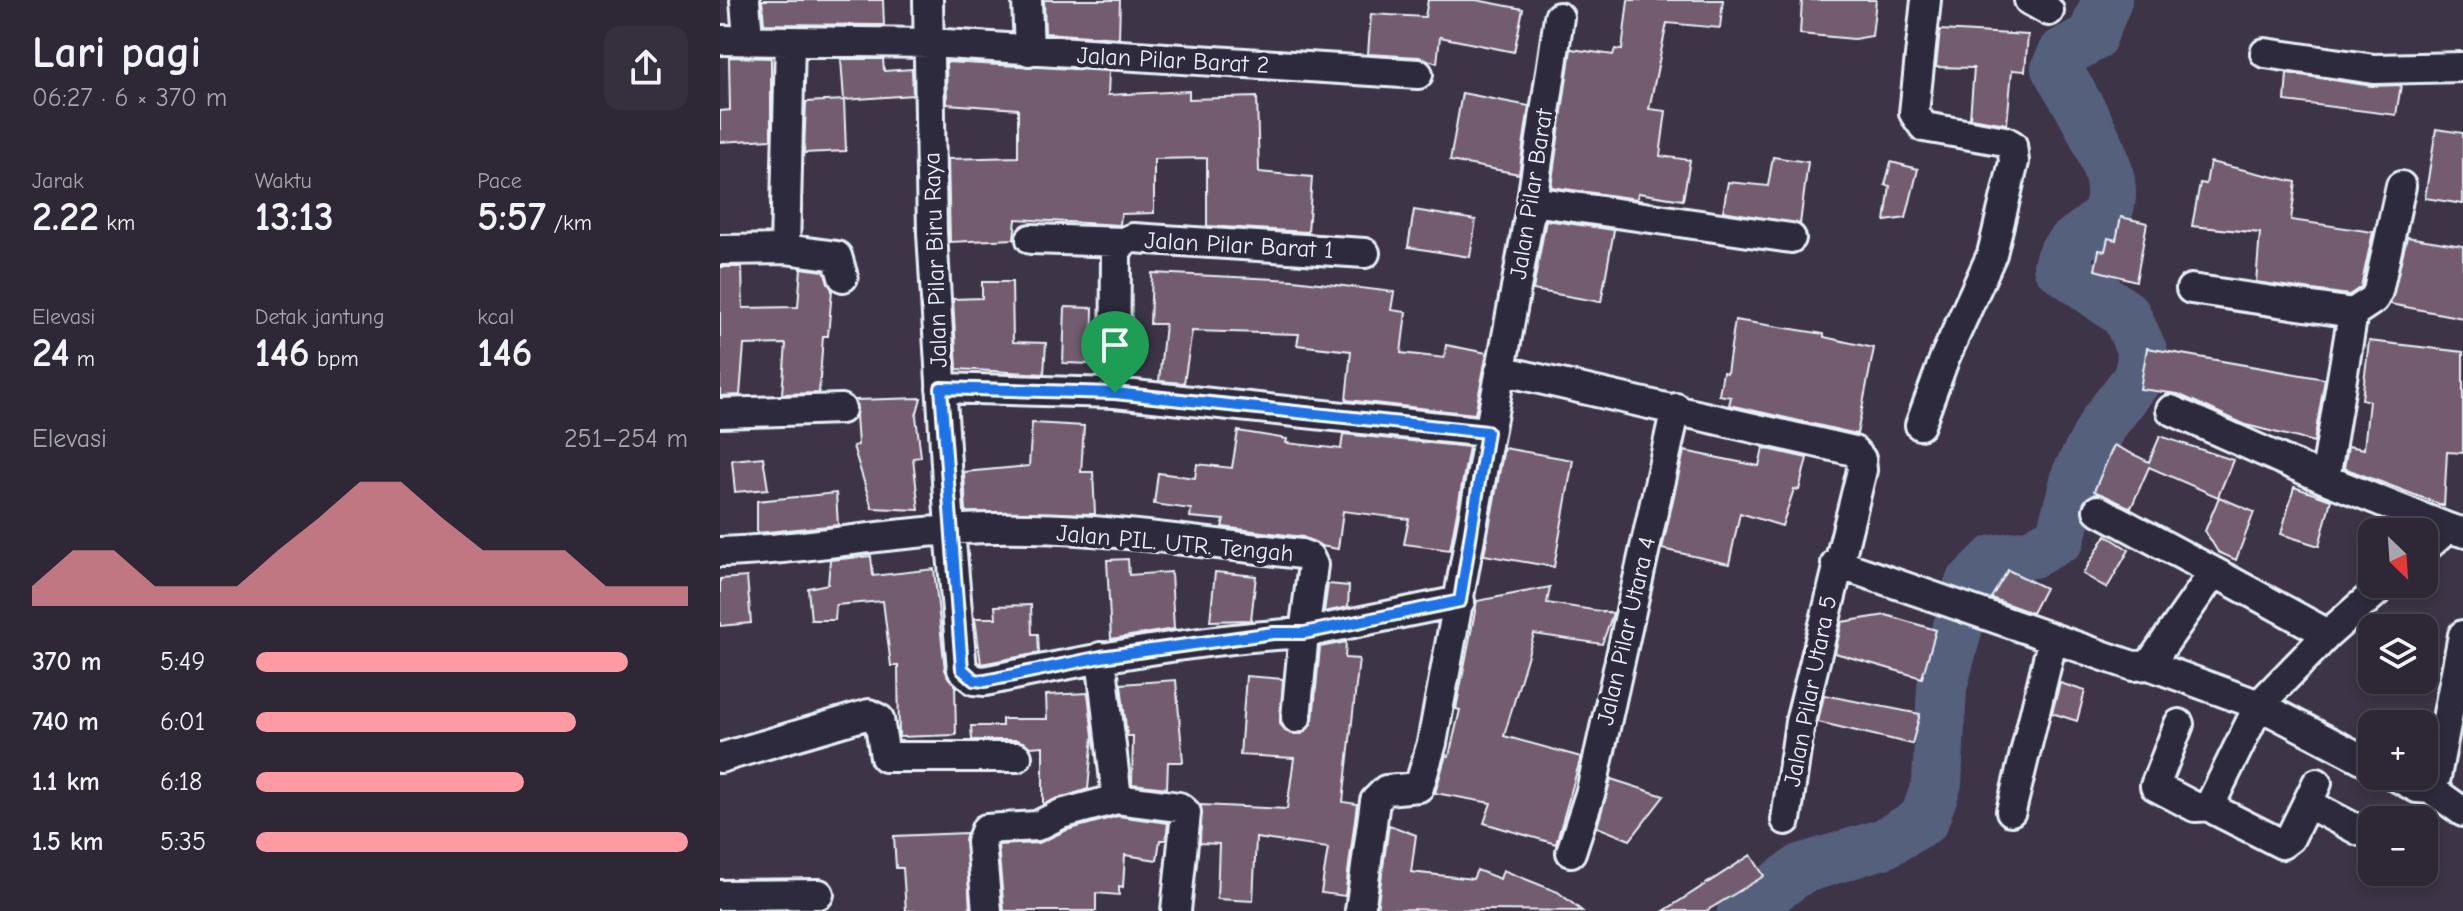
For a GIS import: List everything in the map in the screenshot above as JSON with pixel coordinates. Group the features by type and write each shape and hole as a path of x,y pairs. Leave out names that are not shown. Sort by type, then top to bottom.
{"street":[{"path":"734,39 745,0"},
{"name":"Jalan Pilar Biru Raya","path":"928,0 932,233 950,530 962,669 968,676 985,681 1101,657"},
{"path":"1027,0 1029,51"},
{"path":"1920,425 1945,357 1992,254 2014,162 2012,145 2005,141 1924,127 1918,121 1914,113 1926,0"},
{"name":"Jalan Pilar Barat","path":"1360,911 1375,801 1386,790 1414,790 1422,784 1460,601 1487,432 1532,201 1559,17"},
{"name":"Jalan Pilar Barat 2","path":"734,39 930,43 1418,74"},
{"path":"785,249 790,42"},
{"path":"2265,53 2374,69 2463,67"},
{"path":"2191,289 2353,313 2374,299 2378,291 2401,186"},
{"path":"1532,201 1791,238"},
{"name":"Jalan Pilar Barat 1","path":"1115,393 1116,252 1123,242 1133,238 1365,253"},
{"path":"1031,239 1123,242"},
{"path":"720,250 785,249 837,256 843,277"},
{"path":"2325,479 2353,313"},
{"path":"1500,370 1676,408"},
{"path":"941,388 1115,393 1487,432"},
{"name":"Jalan Pilar Utara 5","path":"1676,408 1854,451 1861,459 1862,470 1836,563 1800,722 1786,820"},
{"name":"Jalan Pilar Utara 4","path":"1571,852 1591,791 1676,408"},
{"path":"720,413 841,409"},
{"path":"2171,410 2325,479 2456,530"},
{"path":"2098,510 2328,634"},
{"path":"720,552 757,551 950,530"},
{"name":"Jalan PIL. UTR. Tengah","path":"950,530 1106,533 1301,554 1309,557 1313,565 1304,633"},
{"path":"2438,541 2456,530"},
{"path":"1836,563 2133,666 2149,665 2259,705 2358,757"},
{"path":"2149,665 2214,572"},
{"path":"2212,806 2211,798 2259,705 2328,634 2369,598"},
{"path":"1117,799 1101,657 1273,633 1304,633 1460,601"},
{"path":"1296,718 1304,633"},
{"path":"2438,766 2463,635"},
{"path":"2011,811 2053,638"},
{"path":"720,758 869,714 879,719 885,757 1017,757"},
{"path":"2179,724 2155,786 2195,807 2212,806 2282,844 2290,838 2312,793 2358,829"},
{"path":"2432,790 2463,812"},
{"path":"987,911 981,842 986,829 1037,826 1061,814 1117,799 1179,807 1186,813 1176,911"},
{"path":"720,895 819,894"}],"building":[{"path":"762,0 883,0 884,25 764,24"},
{"path":"1044,0 1120,0 1119,38 1045,33"},
{"path":"1428,0 1476,0 1523,9 1514,52 1440,37 1437,63 1419,57 1368,54 1371,14 1425,17"},
{"path":"1628,0 1723,0 1720,28 1667,23 1649,109 1666,111 1660,156 1690,160 1683,200 1638,193 1637,199 1551,187 1571,49 1613,55 1615,49 1622,50"},
{"path":"1802,0 1876,0 1872,36 1854,39 1800,34"},
{"path":"1940,30 2028,35 2025,71 2012,70 2007,124 1970,118 1974,68 1936,67"},
{"path":"729,57 771,58 771,139 720,142 720,111 730,110"},
{"path":"841,59 883,59 884,71 912,69 913,95 844,100"},
{"path":"946,62 1109,71 1108,95 1189,91 1189,99 1257,97 1259,172 1312,177 1308,232 1207,226 1207,158 1154,159 1154,213 1121,214 1120,225 1016,219 1014,239 950,242 948,159 1018,157 1018,109 947,104"},
{"path":"2287,73 2372,86 2401,85 2396,115 2285,101"},
{"path":"1462,93 1529,106 1519,174 1450,161"},
{"path":"844,100 846,151 804,153 806,102"},
{"path":"2436,129 2463,133 2463,204 2425,198"},
{"path":"1773,157 1808,162 1800,224 1723,211 1728,182 1768,186"},
{"path":"1891,162 1918,169 1906,218 1885,221 1890,186 1885,185"},
{"path":"2210,162 2296,182 2291,220 2373,232 2361,287 2349,295 2256,282 2260,233 2192,226 2200,183 2206,184"},
{"path":"1414,210 1476,220 1470,257 1408,247"},
{"path":"2121,217 2147,223 2136,281 2095,270 2099,250 2105,251 2108,238 2116,240"},
{"path":"1546,220 1614,230 1601,302 1533,290"},
{"path":"2407,237 2463,246 2463,318 2390,304"},
{"path":"720,267 742,267 743,308 798,307 801,268 824,271 832,290 828,336 823,336 819,393 782,394 786,344 744,345 740,395 720,396"},
{"path":"1152,273 1294,280 1394,292 1391,310 1406,312 1401,353 1444,358 1446,345 1487,353 1475,414 1346,400 1351,351 1297,345 1299,334 1192,331 1184,383 1159,381 1165,324 1150,324"},
{"path":"982,282 1012,282 1013,342 1046,343 1044,374 957,369 953,299 982,298"},
{"path":"1065,307 1093,308 1092,364 1063,363"},
{"path":"1735,320 1824,334 1824,337 1874,348 1857,434 1729,405 1731,397 1719,395 1723,372 1727,373"},
{"path":"2369,341 2463,352 2463,453 2447,452 2444,506 2344,468 2348,446 2364,449 2369,401 2362,399"},
{"path":"2147,348 2325,379 2314,442 2246,425 2178,394 2140,389"},
{"path":"921,398 916,416 921,457 913,458 919,510 872,508 853,446 858,445 855,400"},
{"path":"1032,423 1084,426 1081,472 1093,472 1095,514 966,512 964,472 1029,466"},
{"path":"1238,431 1287,439 1286,443 1341,449 1343,434 1469,447 1450,550 1404,544 1409,519 1343,511 1338,549 1321,546 1303,537 1222,527 1224,520 1190,517 1191,509 1154,504 1158,473 1195,478 1197,464 1232,468"},
{"path":"2160,436 2233,460 2218,497 2149,467 2131,508 2094,491 2114,445 2149,462"},
{"path":"1504,448 1573,460 1554,567 1484,555"},
{"path":"1763,448 1807,458 1799,490 1794,489 1782,526 1740,513 1729,564 1662,549 1684,451 1759,466"},
{"path":"763,457 768,489 735,492 732,460"},
{"path":"2294,487 2331,500 2319,546 2281,534"},
{"path":"836,493 838,525 757,533 757,501"},
{"path":"2219,497 2254,512 2236,560 2218,552 2205,531"},
{"path":"2106,535 2129,550 2107,588 2083,574"},
{"path":"871,556 873,576 934,569 945,670 955,685 956,735 899,737 898,666 891,666 883,601 836,605 835,620 811,620 808,588 828,584 830,560"},
{"path":"1128,559 1129,575 1171,572 1174,629 1111,639 1107,560"},
{"path":"2008,570 2045,588 2032,613 1991,598"},
{"path":"1215,572 1256,576 1251,620 1210,621"},
{"path":"747,577 751,623 720,626 720,579"},
{"path":"1328,584 1349,586 1348,607 1324,612"},
{"path":"1550,587 1547,603 1613,613 1602,644 1534,634 1504,736 1581,757 1556,844 1484,823 1491,803 1435,793 1446,755 1449,756 1460,710 1456,709 1477,601"},
{"path":"1031,605 1032,634 1038,634 1039,653 981,664 975,618 996,618 995,606"},
{"path":"1886,615 1936,630 1922,678 1835,653 1842,622"},
{"path":"1346,642 1345,658 1359,659 1343,802 1357,804 1345,896 1321,893 1328,848 1256,838 1253,901 1217,899 1219,844 1200,843 1201,805 1287,809 1294,758 1240,755 1246,676 1283,679 1280,724 1287,732 1302,734 1313,720 1320,647"},
{"path":"1176,680 1183,762 1168,762 1167,788 1132,784 1133,736 1127,736 1121,684"},
{"path":"2060,683 2085,691 2077,721 2052,713"},
{"path":"1088,693 1093,736 1088,789 1043,804 1043,746 1030,747 1017,740 972,740 971,726 1002,726 1002,719 1047,719 1046,695"},
{"path":"1824,695 1920,714 1912,744 1818,722"},
{"path":"1611,779 1664,796 1630,840 1597,827"},
{"path":"1118,816 1168,823 1166,840 1160,840 1157,860 1125,855 1123,887 1119,886 1119,895 1096,893 1096,911 1004,911 998,845 1039,843 1067,830"},
{"path":"1389,825 1416,835 1411,872 1473,879 1477,870 1500,879 1503,870 1558,892 1582,911 1377,909"},
{"path":"966,833 970,911 906,911 903,868 896,868 894,836"},
{"path":"1751,855 1764,876 1706,911 1664,911"}],"waterway":[{"path":"1742,911 1801,869 1885,843 1924,820 1937,783 1942,687 1969,585 1994,560 2033,553 2060,538 2077,474 2105,421 2138,378 2143,353 2126,315 2058,266 2065,251 2104,217 2110,202 2110,184 2097,141 2056,68 2063,53 2092,37 2107,0"}],"route":[{"path":"941,388 1115,393 1487,432 1460,601 1304,633 1273,633 1101,657 985,681 974,680 962,669 941,388"}]}
